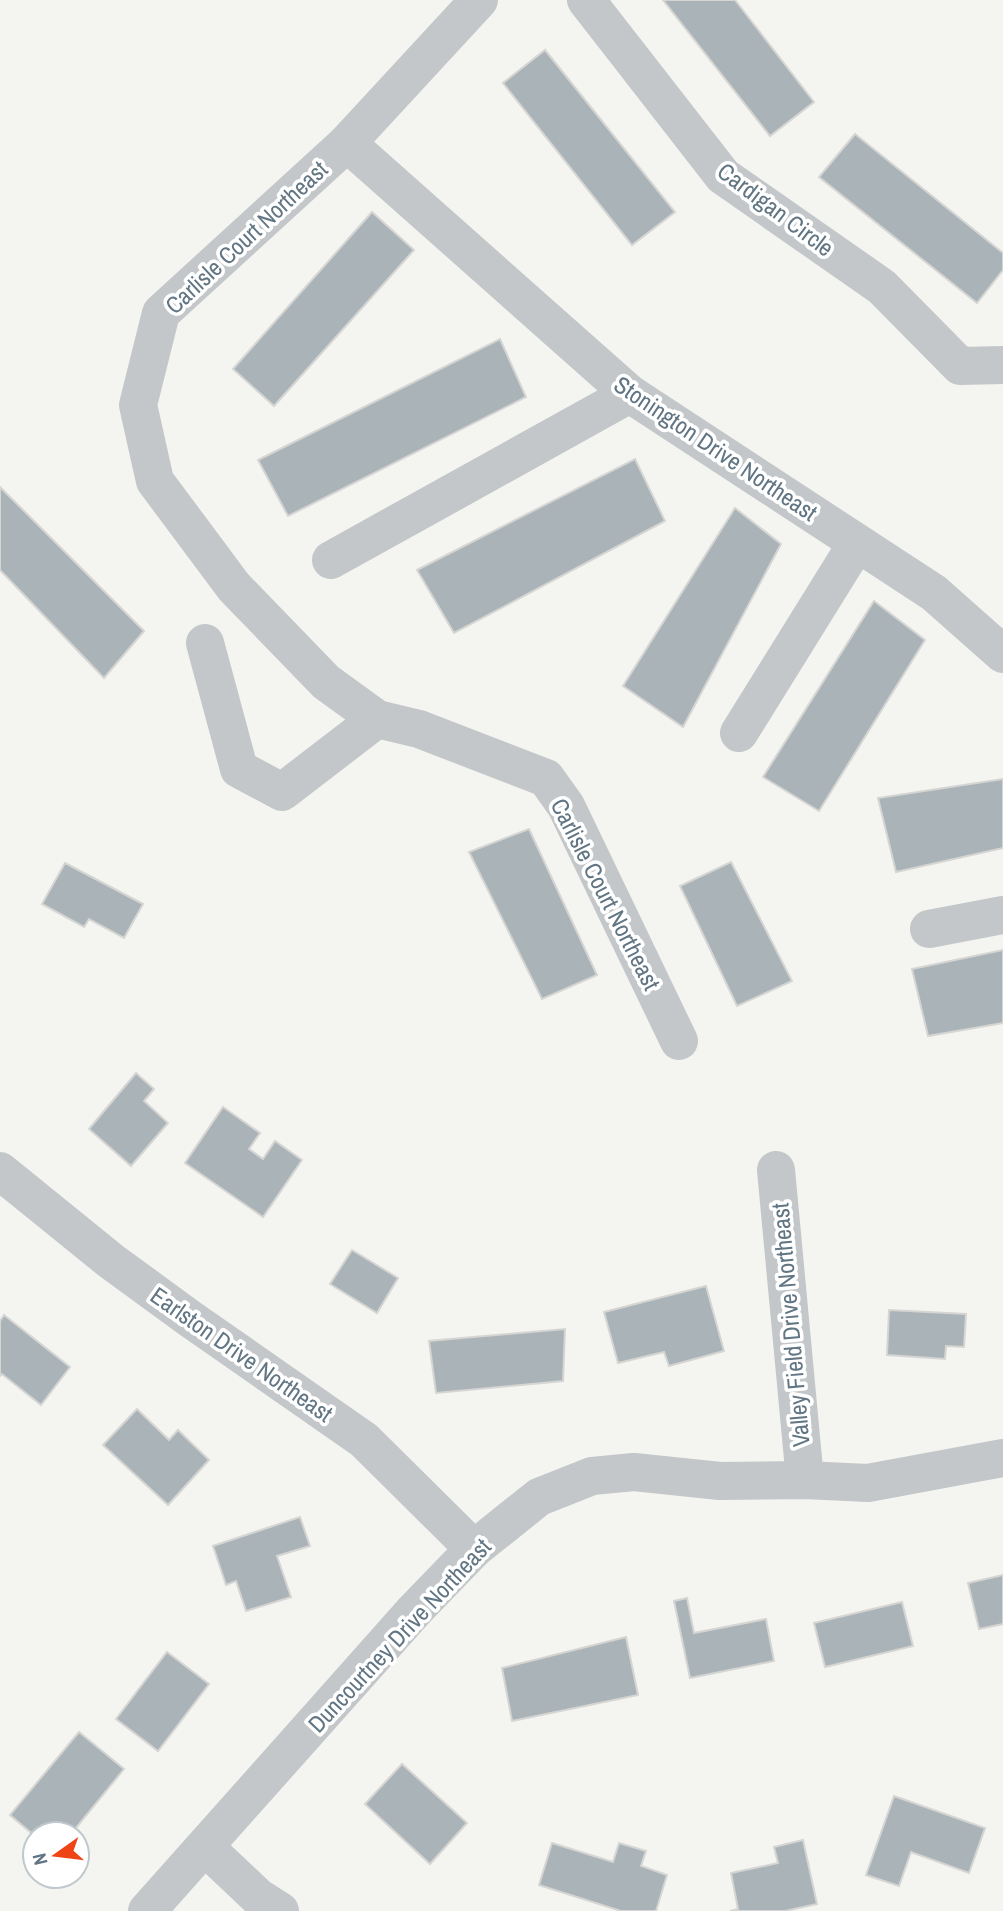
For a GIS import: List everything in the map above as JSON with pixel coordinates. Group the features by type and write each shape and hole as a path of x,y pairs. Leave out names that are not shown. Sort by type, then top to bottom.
{"street":[{"name":"Carlisle Court Northeast","path":"479,0 347,143 161,313 138,405 155,481 234,587 326,682 377,719 419,729 546,778 566,806 679,1041"},
{"name":"Cardigan Circle","path":"586,0 723,176 882,288 960,366 1003,365"},
{"name":"Stonington Drive Northeast","path":"347,143 630,394 934,593 1003,654"},
{"path":"331,560 630,394"},
{"path":"738,733 857,542"},
{"path":"205,643 239,769 282,792 377,719"},
{"path":"929,929 1003,915"},
{"name":"Valley Field Drive Northeast","path":"776,1170 805,1480"},
{"name":"Earlston Drive Northeast","path":"0,1171 122,1269 364,1440 474,1549"},
{"name":"Duncourtney Drive Northeast","path":"147,1911 414,1611 474,1549 539,1497 592,1476 634,1472 720,1481 805,1480 868,1483 1003,1458"},
{"path":"205,1847 258,1897 280,1911"}],"building":[{"path":"663,0 735,0 814,102 770,136"},
{"path":"545,50 675,212 632,245 503,83"},
{"path":"855,134 1003,253 1003,270 977,303 819,177"},
{"path":"372,212 414,250 274,406 233,369"},
{"path":"500,339 526,397 288,516 258,460"},
{"path":"635,459 665,521 454,633 417,570"},
{"path":"0,487 144,631 104,678 0,570"},
{"path":"735,508 781,544 683,727 623,686"},
{"path":"874,601 925,640 819,811 763,777"},
{"path":"1003,779 1003,848 896,872 878,798"},
{"path":"529,829 597,975 542,999 469,852"},
{"path":"731,862 792,981 737,1006 680,886"},
{"path":"65,863 143,904 124,938 89,919 84,927 42,904"},
{"path":"1003,950 1003,1023 928,1036 912,969"},
{"path":"136,1073 154,1089 144,1101 168,1123 131,1166 89,1129"},
{"path":"223,1107 260,1133 249,1149 263,1159 275,1141 302,1160 263,1217 185,1163"},
{"path":"352,1250 398,1278 377,1313 330,1284"},
{"path":"706,1286 724,1351 669,1366 664,1352 618,1363 604,1312"},
{"path":"889,1310 966,1314 964,1347 946,1346 945,1359 887,1355"},
{"path":"4,1315 70,1367 41,1405 2,1374 0,1376 0,1321"},
{"path":"565,1329 563,1381 436,1393 429,1341"},
{"path":"137,1409 169,1440 178,1430 209,1460 168,1505 103,1445"},
{"path":"300,1517 310,1546 277,1556 291,1597 246,1611 236,1581 226,1585 213,1546"},
{"path":"1003,1575 1003,1624 979,1629 968,1583"},
{"path":"687,1598 694,1633 766,1619 774,1661 690,1678 674,1601"},
{"path":"902,1602 913,1646 825,1667 814,1623"},
{"path":"626,1637 638,1695 512,1721 502,1668"},
{"path":"167,1652 209,1684 158,1751 116,1719"},
{"path":"79,1732 124,1769 82,1820 21,1820 21,1824 10,1815"},
{"path":"402,1764 467,1823 430,1864 365,1804"},
{"path":"894,1796 985,1828 969,1873 911,1852 899,1886 866,1875"},
{"path":"803,1840 817,1904 785,1911 730,1911 738,1909 731,1873 778,1863 774,1847"},
{"path":"552,1843 613,1862 619,1843 646,1851 641,1866 667,1875 656,1911 621,1911 539,1885"}]}
